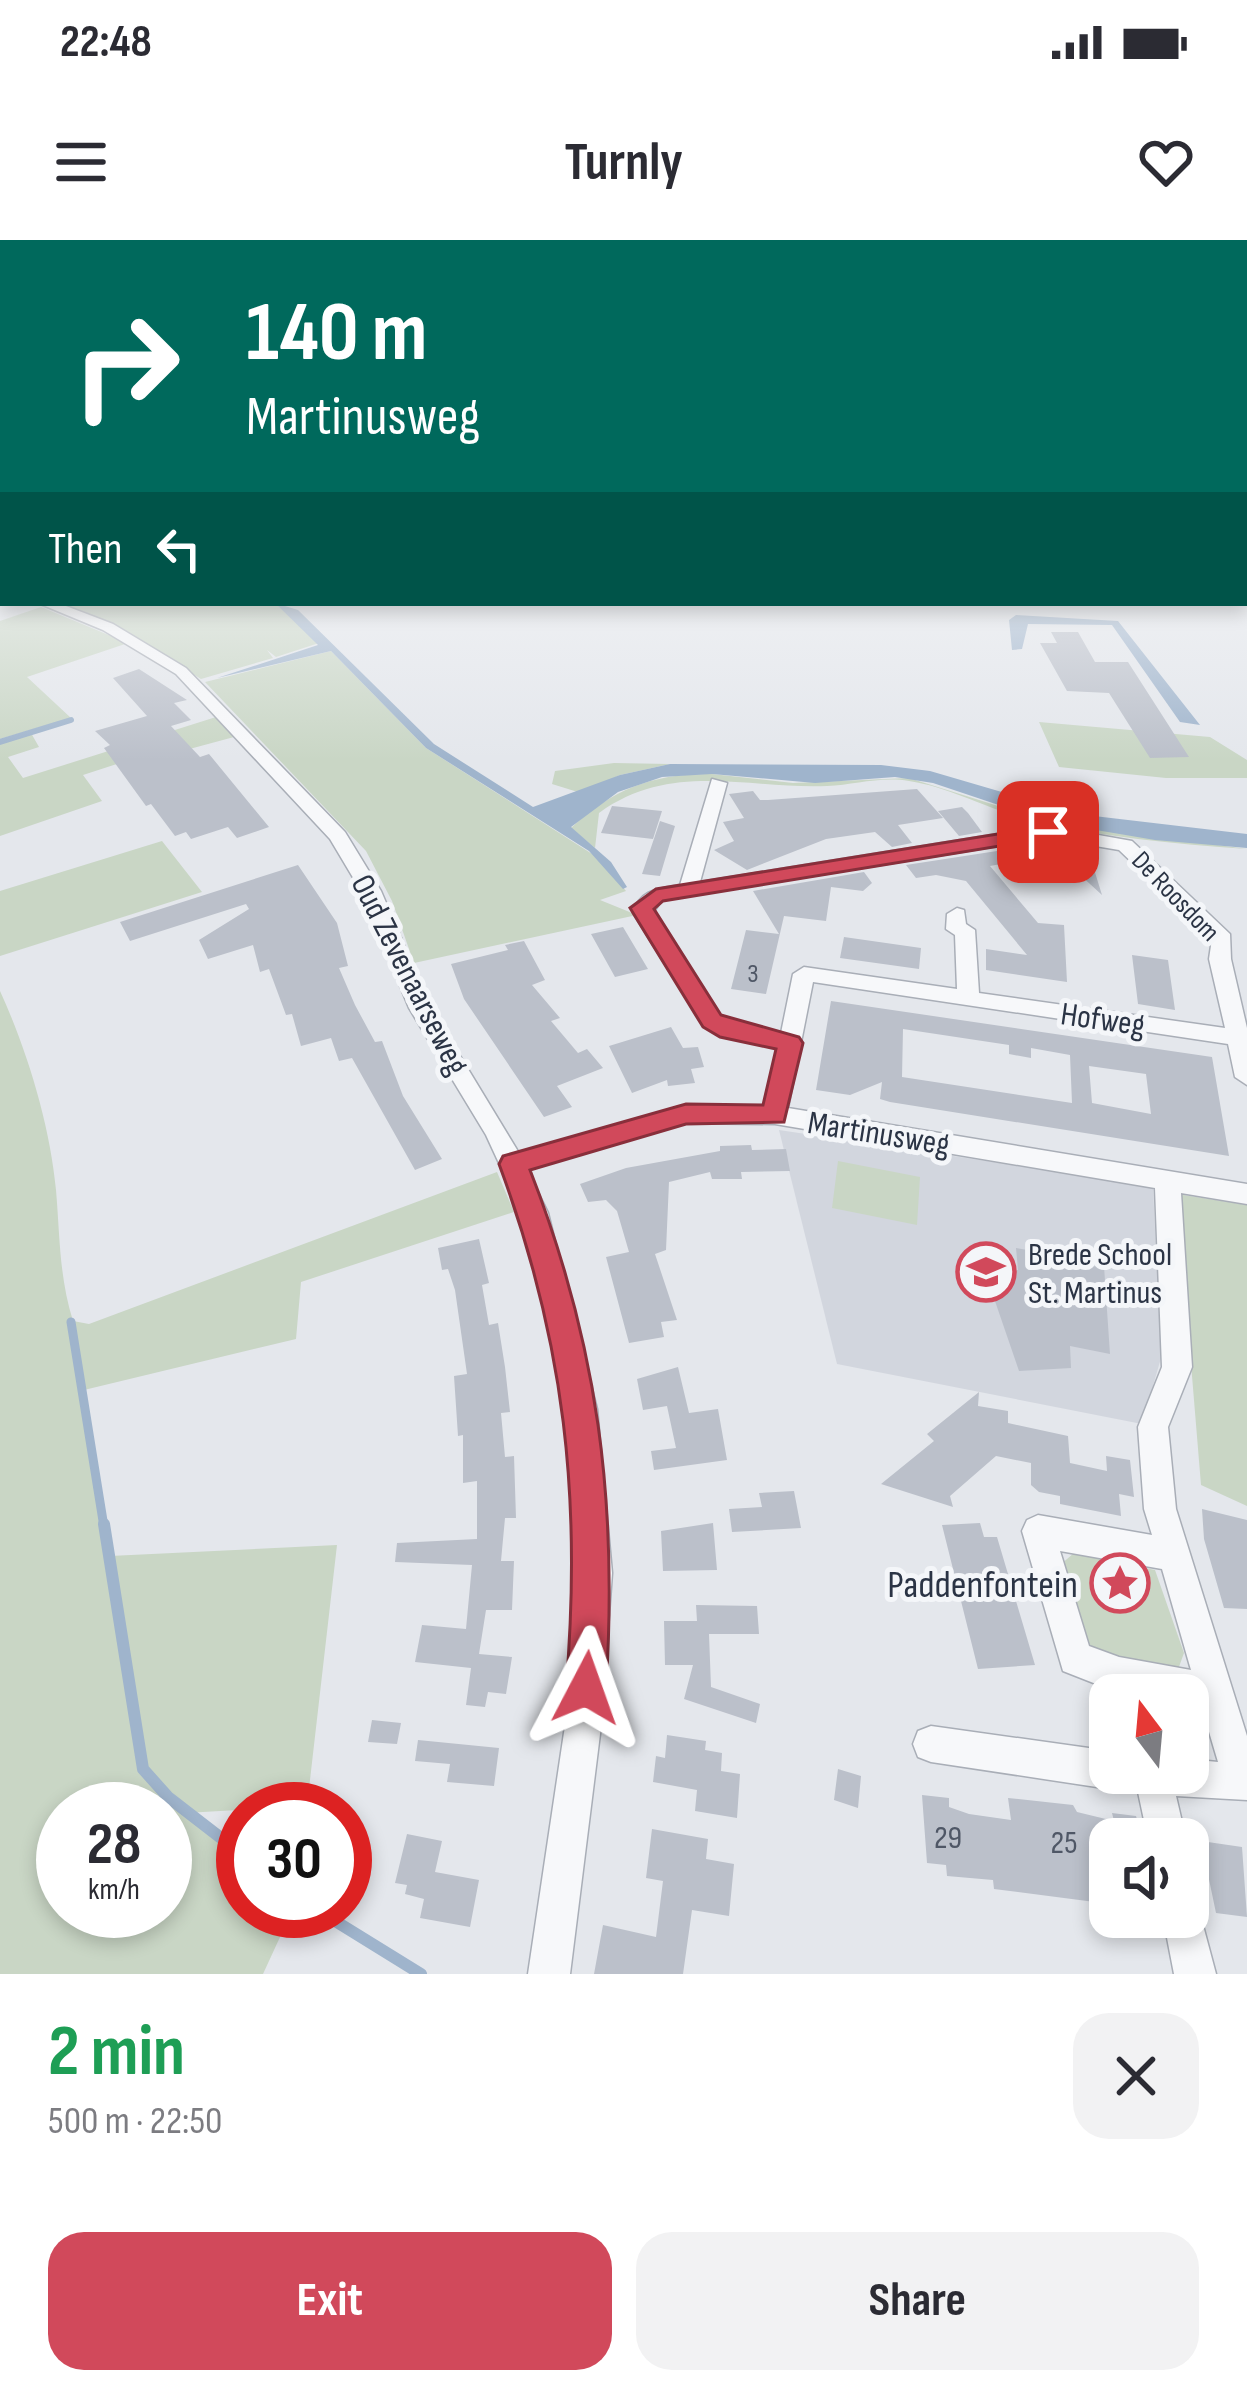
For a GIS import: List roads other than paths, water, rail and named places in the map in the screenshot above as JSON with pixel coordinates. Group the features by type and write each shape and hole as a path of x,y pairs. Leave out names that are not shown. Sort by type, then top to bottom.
{"street":[{"name":"Oud Zevenaarseweg","path":"53,606 108,627 181,671 226,713 338,836 371,891 420,1008 514,1164 544,1244 582,1409 595,1573 584,1726 549,1974"},
{"path":"688,890 718,783"},
{"name":"De Roosdom","path":"790,1043 729,1031 712,1021 642,908 656,896 688,890 1048,832 1125,845 1223,938 1220,958 1238,1038"},
{"path":"956,914 956,929 965,930 968,998"},
{"name":"Hofweg","path":"775,1115 804,974 1238,1038"},
{"path":"1238,1038 1247,1077"},
{"name":"Martinusweg","path":"514,1164 686,1114 775,1115 1247,1193"},
{"path":"1167,1180 1177,1367 1153,1427 1160,1509 1244,1783 1209,1780"},
{"path":"1172,1555 1038,1532 1075,1658 1120,1675 1218,1694"},
{"path":"931,1744 1089,1767"},
{"path":"1187,1938 1195,1974"}],"water":[{"path":"278,606 298,610 434,744 533,807 620,775 670,764 881,765 930,771 1077,814 1247,834 1247,848 1155,840 1049,822 933,783 895,777 815,783 712,774 662,777 618,792 571,827 611,862 627,887 623,889 589,851 426,748 331,651 217,678 318,645"},
{"path":"1016,615 1118,621 1200,725 1180,722 1112,625 1028,624 1022,649 1012,650 1009,620"}],"waterway":[{"path":"0,742 71,720"},
{"path":"71,1322 104,1527"},
{"path":"104,1524 143,1769 168,1797 216,1834"},
{"path":"363,1938 421,1974"}],"place":[{"name":"Brede School St. Martinus","path":"986,1272"},
{"name":"Paddenfontein","path":"1120,1583"}]}
